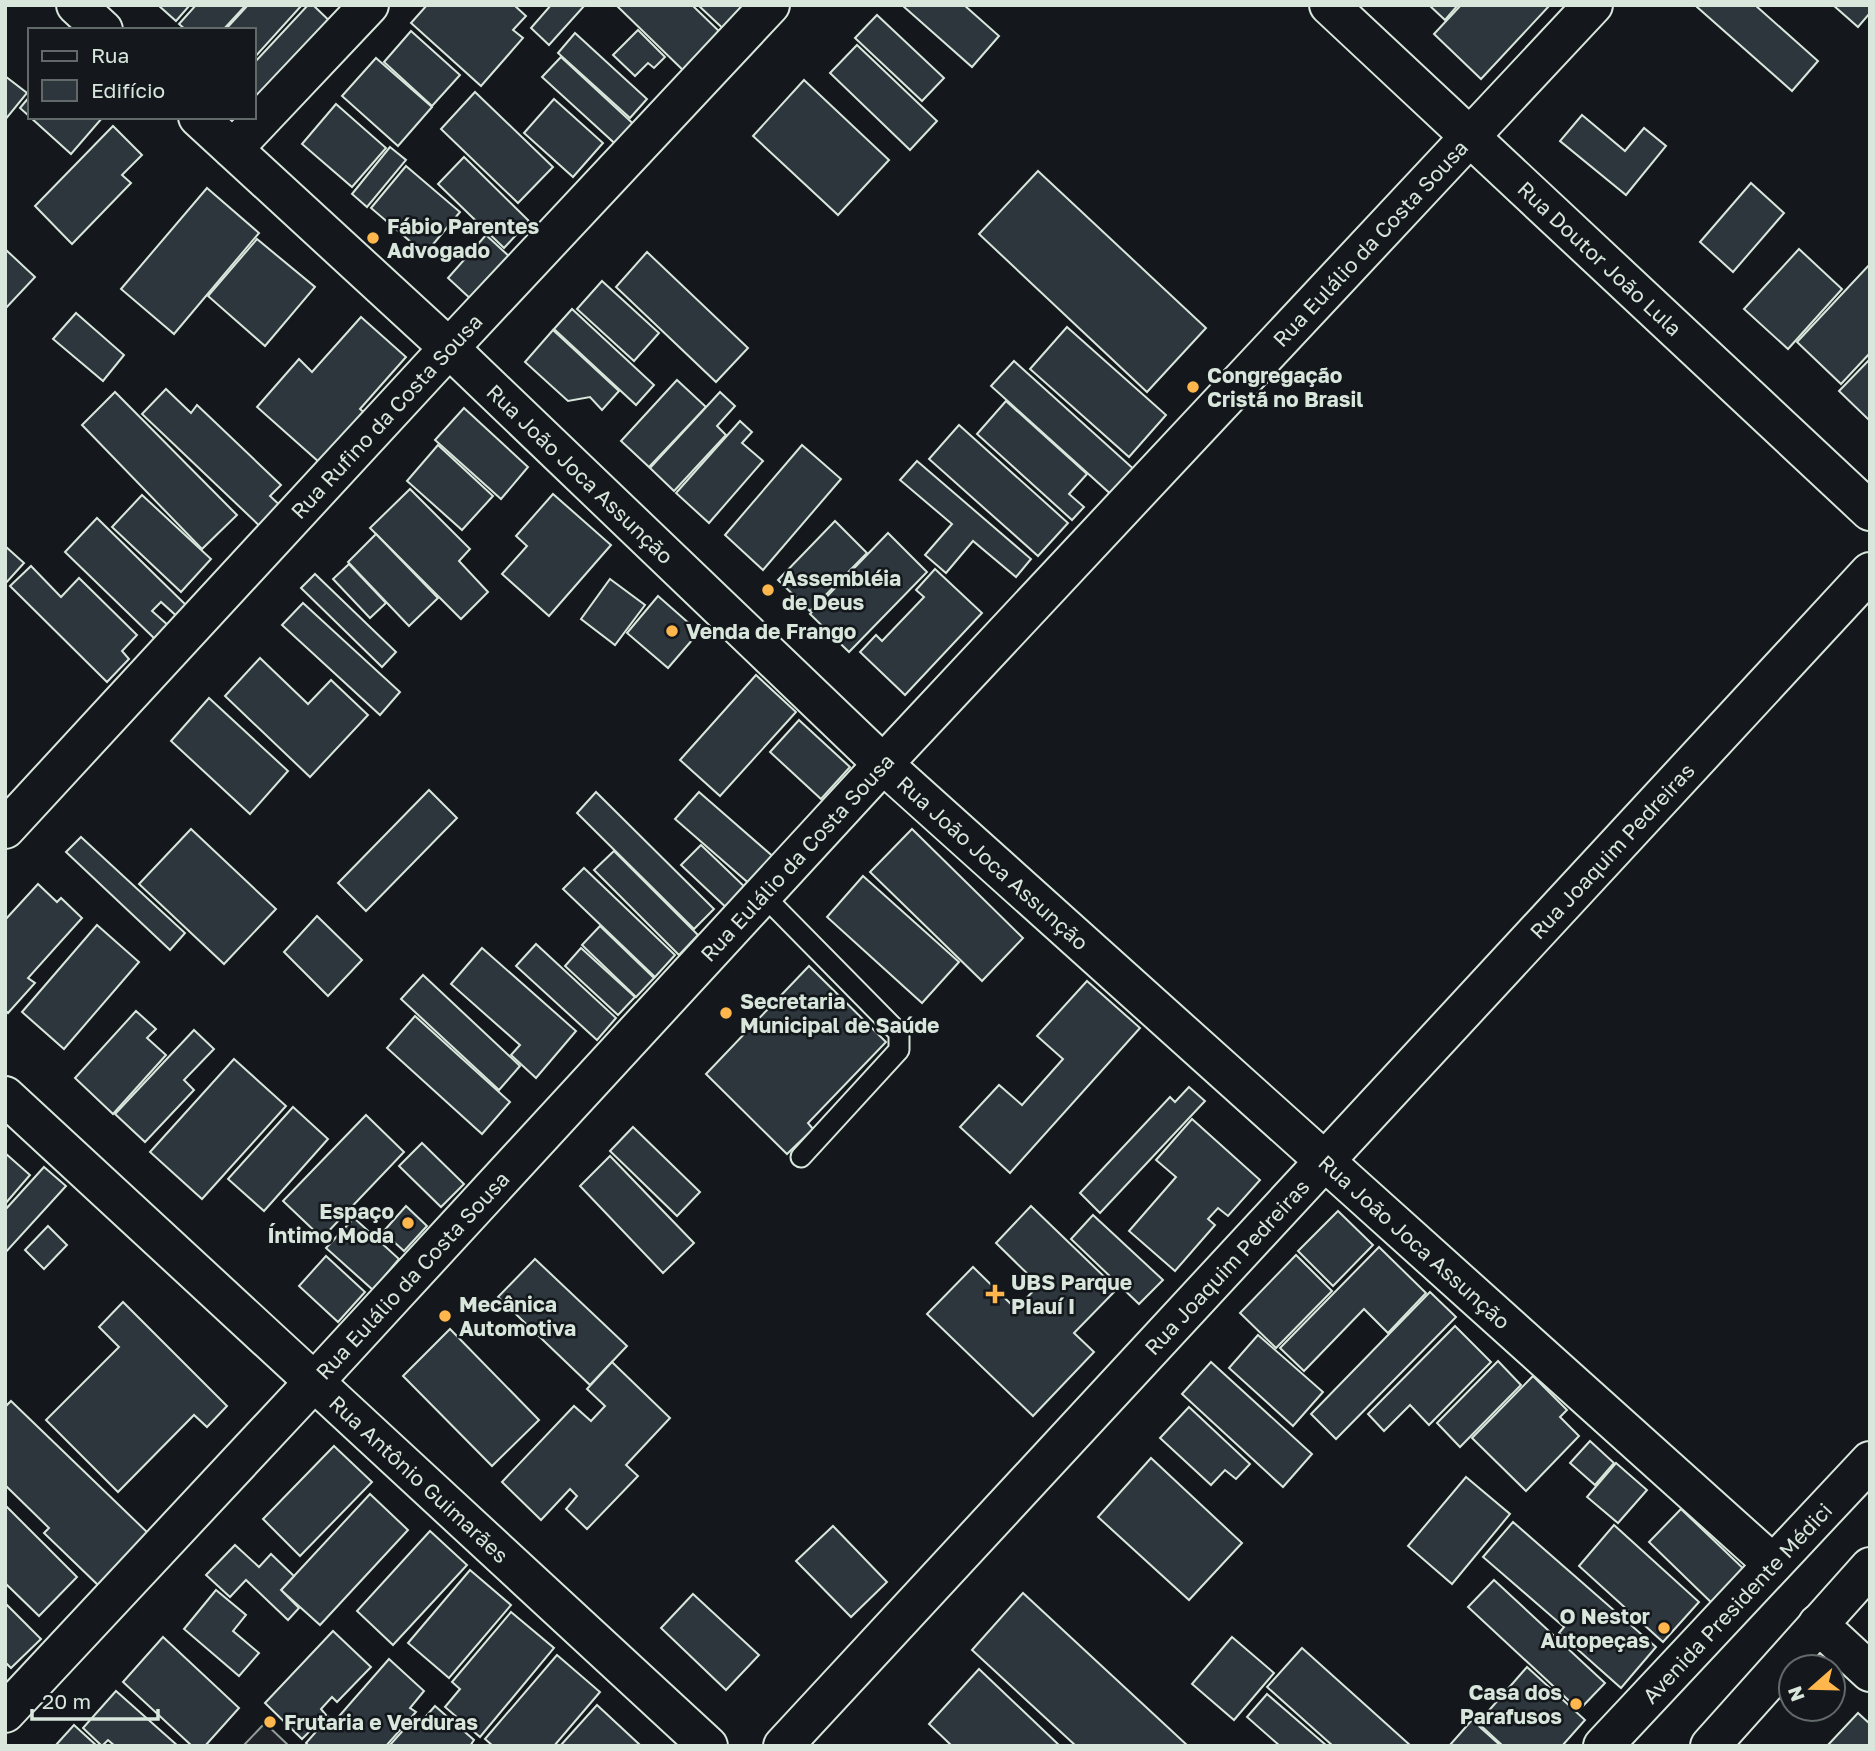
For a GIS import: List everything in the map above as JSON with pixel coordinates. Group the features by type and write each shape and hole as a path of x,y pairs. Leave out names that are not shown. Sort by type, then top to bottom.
{"street":[{"path":"76,5 101,28"},
{"path":"233,149 369,5"},
{"name":"Rua Rufino da Costa Sousa","path":"5,829 770,5"},
{"name":"Rua Doutor João Lula","path":"1329,5 1870,511"},
{"name":"Rua Eulálio da Costa Sousa","path":"5,1713 883,764 1593,5"},
{"name":"Rua João Joca Assunção","path":"200,119 449,348 883,764 1773,1564"},
{"name":"Rua Joaquim Pedreiras","path":"783,1746 1870,572"},
{"name":"Rua Antônio Guimarães","path":"5,1096 708,1746"},
{"name":"Avenida Presidente Médici","path":"1604,1746 1870,1461"},
{"path":"1710,1746 1870,1567"},
{"path":"1818,1624 1870,1672"}],"lane":[{"path":"763,895 899,1033 899,1050 801,1157"}],"shaded area":[{"path":"265,1723 289,1746 243,1746"}],"building":[{"path":"158,5 190,5 176,21"},
{"path":"196,5 246,5 225,28 184,28 179,24"},
{"path":"248,5 302,5 256,56 256,28 227,28"},
{"path":"308,5 313,5 339,30 268,105 256,93 256,61"},
{"path":"427,5 514,5 526,16 513,30 523,38 481,86 411,23"},
{"path":"551,5 585,5 549,45 531,28"},
{"path":"616,5 692,5 722,34 690,77"},
{"path":"698,5 758,5 731,36"},
{"path":"964,5 999,36 972,67 903,6"},
{"path":"1429,5 1458,5 1445,20"},
{"path":"1461,5 1550,5 1481,79 1434,34"},
{"path":"1755,5 1818,61 1792,91 1697,7"},
{"path":"1833,5 1870,5 1870,13 1858,27"},
{"path":"877,15 944,78 922,101 855,38"},
{"path":"638,30 665,57 654,68 648,63 635,76 613,55"},
{"path":"411,31 460,75 432,106 384,62"},
{"path":"575,33 647,99 630,118 558,53"},
{"path":"857,45 937,121 910,150 830,73"},
{"path":"561,57 640,130 622,150 542,77"},
{"path":"376,58 432,107 398,146 342,96"},
{"path":"5,76 27,93 5,120"},
{"path":"804,80 889,160 838,215 753,136"},
{"path":"475,92 553,167 518,203 441,129"},
{"path":"28,98 28,115 20,108"},
{"path":"554,99 603,143 573,177 524,133"},
{"path":"336,104 386,148 352,187 302,144"},
{"path":"1582,115 1625,151 1644,128 1666,146 1626,195 1560,141"},
{"path":"32,119 101,119 71,154"},
{"path":"113,126 142,155 122,175 131,183 72,244 35,206"},
{"path":"390,147 406,160 367,207 352,194"},
{"path":"464,157 529,221 504,248 438,184"},
{"path":"406,166 460,212 425,254 371,208"},
{"path":"1038,171 1206,328 1147,392 979,234"},
{"path":"1751,183 1784,213 1733,272 1700,242"},
{"path":"207,188 259,233 174,334 121,289"},
{"path":"486,235 512,259 473,301 448,278"},
{"path":"257,239 315,287 265,346 208,296"},
{"path":"5,249 35,277 5,309"},
{"path":"1799,249 1842,289 1788,349 1744,309"},
{"path":"647,252 748,348 716,382 616,287"},
{"path":"1870,264 1870,353 1841,384 1797,342"},
{"path":"602,281 659,333 634,361 577,309"},
{"path":"572,309 654,385 636,405 554,329"},
{"path":"76,313 124,355 103,381 53,339"},
{"path":"361,317 406,357 360,409 373,420 328,470 257,407 299,359 312,372"},
{"path":"1067,327 1166,415 1129,457 1030,369"},
{"path":"553,330 619,391 602,410 590,397 568,401 525,362"},
{"path":"1870,359 1870,421 1839,391"},
{"path":"1014,361 1137,472 1114,497 991,386"},
{"path":"677,380 706,407 649,467 621,441"},
{"path":"166,389 191,413 197,405 281,485 270,496 285,510 265,531 142,414"},
{"path":"115,392 237,515 202,549 82,425"},
{"path":"720,392 735,406 717,426 726,435 674,491 650,468"},
{"path":"1006,401 1087,474 1069,494 1084,507 1072,520 977,434"},
{"path":"464,408 528,467 501,499 435,440"},
{"path":"740,421 752,432 742,443 763,461 709,523 676,493"},
{"path":"959,425 1068,523 1038,556 929,459"},
{"path":"438,445 493,496 462,530 407,481"},
{"path":"802,445 841,479 763,570 725,535"},
{"path":"917,461 1031,559 1016,577 973,541 946,573 925,555 952,524 900,480"},
{"path":"410,489 470,549 459,561 488,592 461,619 370,528"},
{"path":"553,494 611,545 549,616 502,574 527,546 516,536"},
{"path":"142,495 211,559 181,592 112,527"},
{"path":"97,518 190,609 180,619 161,602 152,611 169,626 156,640 65,552"},
{"path":"835,521 867,553 810,611 778,580"},
{"path":"888,533 927,572 849,652 810,614"},
{"path":"376,534 438,598 409,626 348,562"},
{"path":"5,546 24,563 5,584"},
{"path":"349,564 386,603 370,618 333,579"},
{"path":"31,566 61,597 79,578 137,635 122,651 129,659 107,682 10,586"},
{"path":"935,569 982,613 905,695 860,652 876,635 882,641 924,597 916,590"},
{"path":"315,574 396,652 382,667 301,588"},
{"path":"610,579 645,605 615,645 581,619"},
{"path":"658,596 699,632 668,668 627,633"},
{"path":"303,603 400,692 380,715 282,625"},
{"path":"260,658 308,704 331,680 368,715 310,777 225,696"},
{"path":"756,675 796,712 720,796 680,760"},
{"path":"209,698 288,771 250,814 171,741"},
{"path":"799,720 850,767 821,799 770,752"},
{"path":"429,790 457,818 366,911 338,883"},
{"path":"596,792 714,909 694,929 577,813"},
{"path":"699,792 776,859 752,886 675,819"},
{"path":"191,829 276,909 224,964 139,884"},
{"path":"912,829 1023,938 982,981 870,872"},
{"path":"81,837 185,933 170,950 66,852"},
{"path":"701,845 750,892 731,912 681,865"},
{"path":"614,851 698,935 679,955 594,870"},
{"path":"584,868 675,955 655,977 563,889"},
{"path":"863,876 959,962 922,1003 827,917"},
{"path":"38,884 57,902 61,898 82,918 28,978 35,983 8,1013 5,1010 5,920"},
{"path":"317,916 362,960 328,996 284,952"},
{"path":"97,925 139,962 64,1049 22,1012"},
{"path":"600,926 654,978 636,997 582,945"},
{"path":"536,944 616,1018 597,1040 516,966"},
{"path":"482,948 576,1031 536,1078 511,1055 520,1045 451,984"},
{"path":"581,948 635,997 618,1015 565,966"},
{"path":"809,966 886,1042 808,1123 813,1129 787,1154 706,1074"},
{"path":"423,975 520,1066 499,1090 401,999"},
{"path":"1087,981 1140,1028 1010,1173 960,1127 999,1085 1022,1105 1063,1059 1037,1036"},
{"path":"136,1011 156,1029 147,1038 166,1055 113,1114 75,1078"},
{"path":"415,1016 510,1102 482,1134 387,1048"},
{"path":"194,1030 214,1049 184,1080 194,1090 145,1142 115,1114"},
{"path":"234,1059 286,1106 202,1199 150,1152"},
{"path":"1189,1087 1205,1101 1100,1213 1080,1193 1170,1097 1175,1102"},
{"path":"293,1107 328,1139 264,1211 228,1179"},
{"path":"366,1115 404,1152 322,1238 283,1201"},
{"path":"1192,1119 1260,1180 1228,1216 1218,1208 1208,1219 1215,1225 1175,1271 1129,1231 1176,1177 1156,1160"},
{"path":"633,1127 700,1192 677,1216 610,1151"},
{"path":"422,1143 464,1184 441,1207 399,1166"},
{"path":"5,1153 30,1175 5,1204"},
{"path":"610,1156 694,1243 663,1273 580,1186"},
{"path":"44,1167 66,1186 5,1253 5,1210"},
{"path":"406,1206 427,1226 404,1251 383,1232"},
{"path":"1031,1206 1117,1289 1074,1333 1094,1352 1033,1416 927,1314 973,1267 1016,1309 1039,1285 996,1243"},
{"path":"1338,1211 1373,1245 1333,1286 1298,1251"},
{"path":"1093,1215 1163,1280 1139,1304 1071,1239"},
{"path":"354,1218 399,1259 373,1290 326,1248"},
{"path":"48,1226 67,1245 44,1269 25,1250"},
{"path":"1379,1247 1426,1293 1388,1333 1364,1309 1304,1371 1280,1348"},
{"path":"1296,1255 1332,1291 1276,1348 1240,1313"},
{"path":"326,1256 365,1292 338,1322 299,1286"},
{"path":"535,1259 627,1346 590,1385 498,1297"},
{"path":"1430,1292 1456,1317 1336,1439 1311,1414"},
{"path":"123,1302 227,1406 207,1427 194,1415 118,1492 46,1420 119,1347 99,1327"},
{"path":"1455,1326 1491,1362 1429,1425 1410,1405 1384,1431 1368,1414"},
{"path":"450,1329 539,1420 492,1466 403,1376"},
{"path":"1258,1335 1323,1392 1293,1426 1229,1368"},
{"path":"1498,1361 1521,1385 1460,1447 1437,1423"},
{"path":"612,1362 670,1418 626,1465 638,1476 587,1529 566,1509 577,1496 570,1489 541,1520 502,1482 574,1406 591,1421 605,1406 587,1389"},
{"path":"1211,1362 1312,1454 1283,1487 1182,1394"},
{"path":"1533,1376 1567,1410 1560,1417 1579,1436 1526,1491 1472,1438"},
{"path":"11,1401 149,1534 99,1586 44,1533 49,1528 5,1485 5,1407"},
{"path":"1189,1407 1250,1464 1236,1479 1225,1470 1211,1485 1160,1438"},
{"path":"1590,1441 1614,1463 1595,1485 1570,1463"},
{"path":"334,1446 372,1482 300,1556 263,1519"},
{"path":"1151,1458 1242,1543 1189,1600 1098,1517"},
{"path":"1616,1463 1647,1490 1618,1523 1587,1497"},
{"path":"1466,1477 1510,1514 1452,1584 1408,1546"},
{"path":"370,1494 408,1530 320,1625 281,1590"},
{"path":"5,1505 77,1577 39,1616 5,1583"},
{"path":"1681,1509 1749,1574 1717,1608 1649,1542"},
{"path":"1513,1522 1656,1647 1621,1688 1559,1633 1564,1627 1483,1557"},
{"path":"1614,1525 1699,1602 1663,1642 1579,1566"},
{"path":"833,1526 887,1582 851,1617 796,1561"},
{"path":"430,1531 467,1565 393,1645 357,1611"},
{"path":"235,1545 259,1567 271,1554 294,1576 281,1590 299,1608 288,1620 246,1580 230,1597 206,1575"},
{"path":"470,1570 511,1605 449,1678 408,1643"},
{"path":"1494,1580 1605,1683 1579,1710 1468,1607"},
{"path":"216,1590 246,1615 233,1631 259,1653 239,1676 184,1629"},
{"path":"1023,1593 1188,1746 1076,1746 972,1650"},
{"path":"693,1594 759,1655 726,1690 661,1628"},
{"path":"5,1603 41,1639 11,1668 5,1662"},
{"path":"511,1612 554,1648 480,1737 445,1707 460,1689 452,1682"},
{"path":"333,1631 371,1667 337,1702 332,1697 321,1709 326,1715 302,1739 265,1703"},
{"path":"163,1637 239,1708 205,1746 192,1746 123,1682"},
{"path":"1232,1637 1274,1673 1234,1720 1192,1684"},
{"path":"1302,1648 1411,1746 1333,1746 1267,1687"},
{"path":"557,1655 600,1692 554,1746 493,1746 485,1739"},
{"path":"389,1659 424,1691 410,1708 416,1712 386,1746 309,1746 306,1743 329,1717 334,1722"},
{"path":"1527,1667 1585,1720 1562,1746 1503,1746 1478,1723"},
{"path":"979,1669 1060,1746 952,1746 929,1724"},
{"path":"116,1691 178,1746 115,1746 108,1740 102,1746 83,1728"},
{"path":"1267,1694 1327,1746 1280,1746 1247,1717"},
{"path":"597,1705 640,1745 640,1746 560,1746"},
{"path":"435,1706 474,1740 470,1746 389,1746 407,1726 413,1731"},
{"path":"1858,1713 1870,1724 1870,1746 1827,1746"},
{"path":"1472,1720 1501,1746 1449,1746"},
{"path":"74,1725 97,1746 55,1746"}],"place":[{"name":"Fábio Parentes Advogado","path":"373,238"},
{"name":"Congregação Cristã no Brasil","path":"1193,387"},
{"name":"Assembléia de Deus","path":"768,590"},
{"name":"Venda de Frango","path":"672,631"},
{"name":"Secretaria Municipal de Saúde","path":"726,1013"},
{"name":"Espaço Íntimo Moda","path":"408,1223"},
{"name":"UBS Parque PIauí I","path":"995,1294"},
{"name":"Mecânica Automotiva","path":"445,1316"},
{"name":"O Nestor Autopeças","path":"1664,1628"},
{"name":"Casa dos Parafusos","path":"1576,1704"},
{"name":"Frutaria e Verduras","path":"270,1722"}]}
